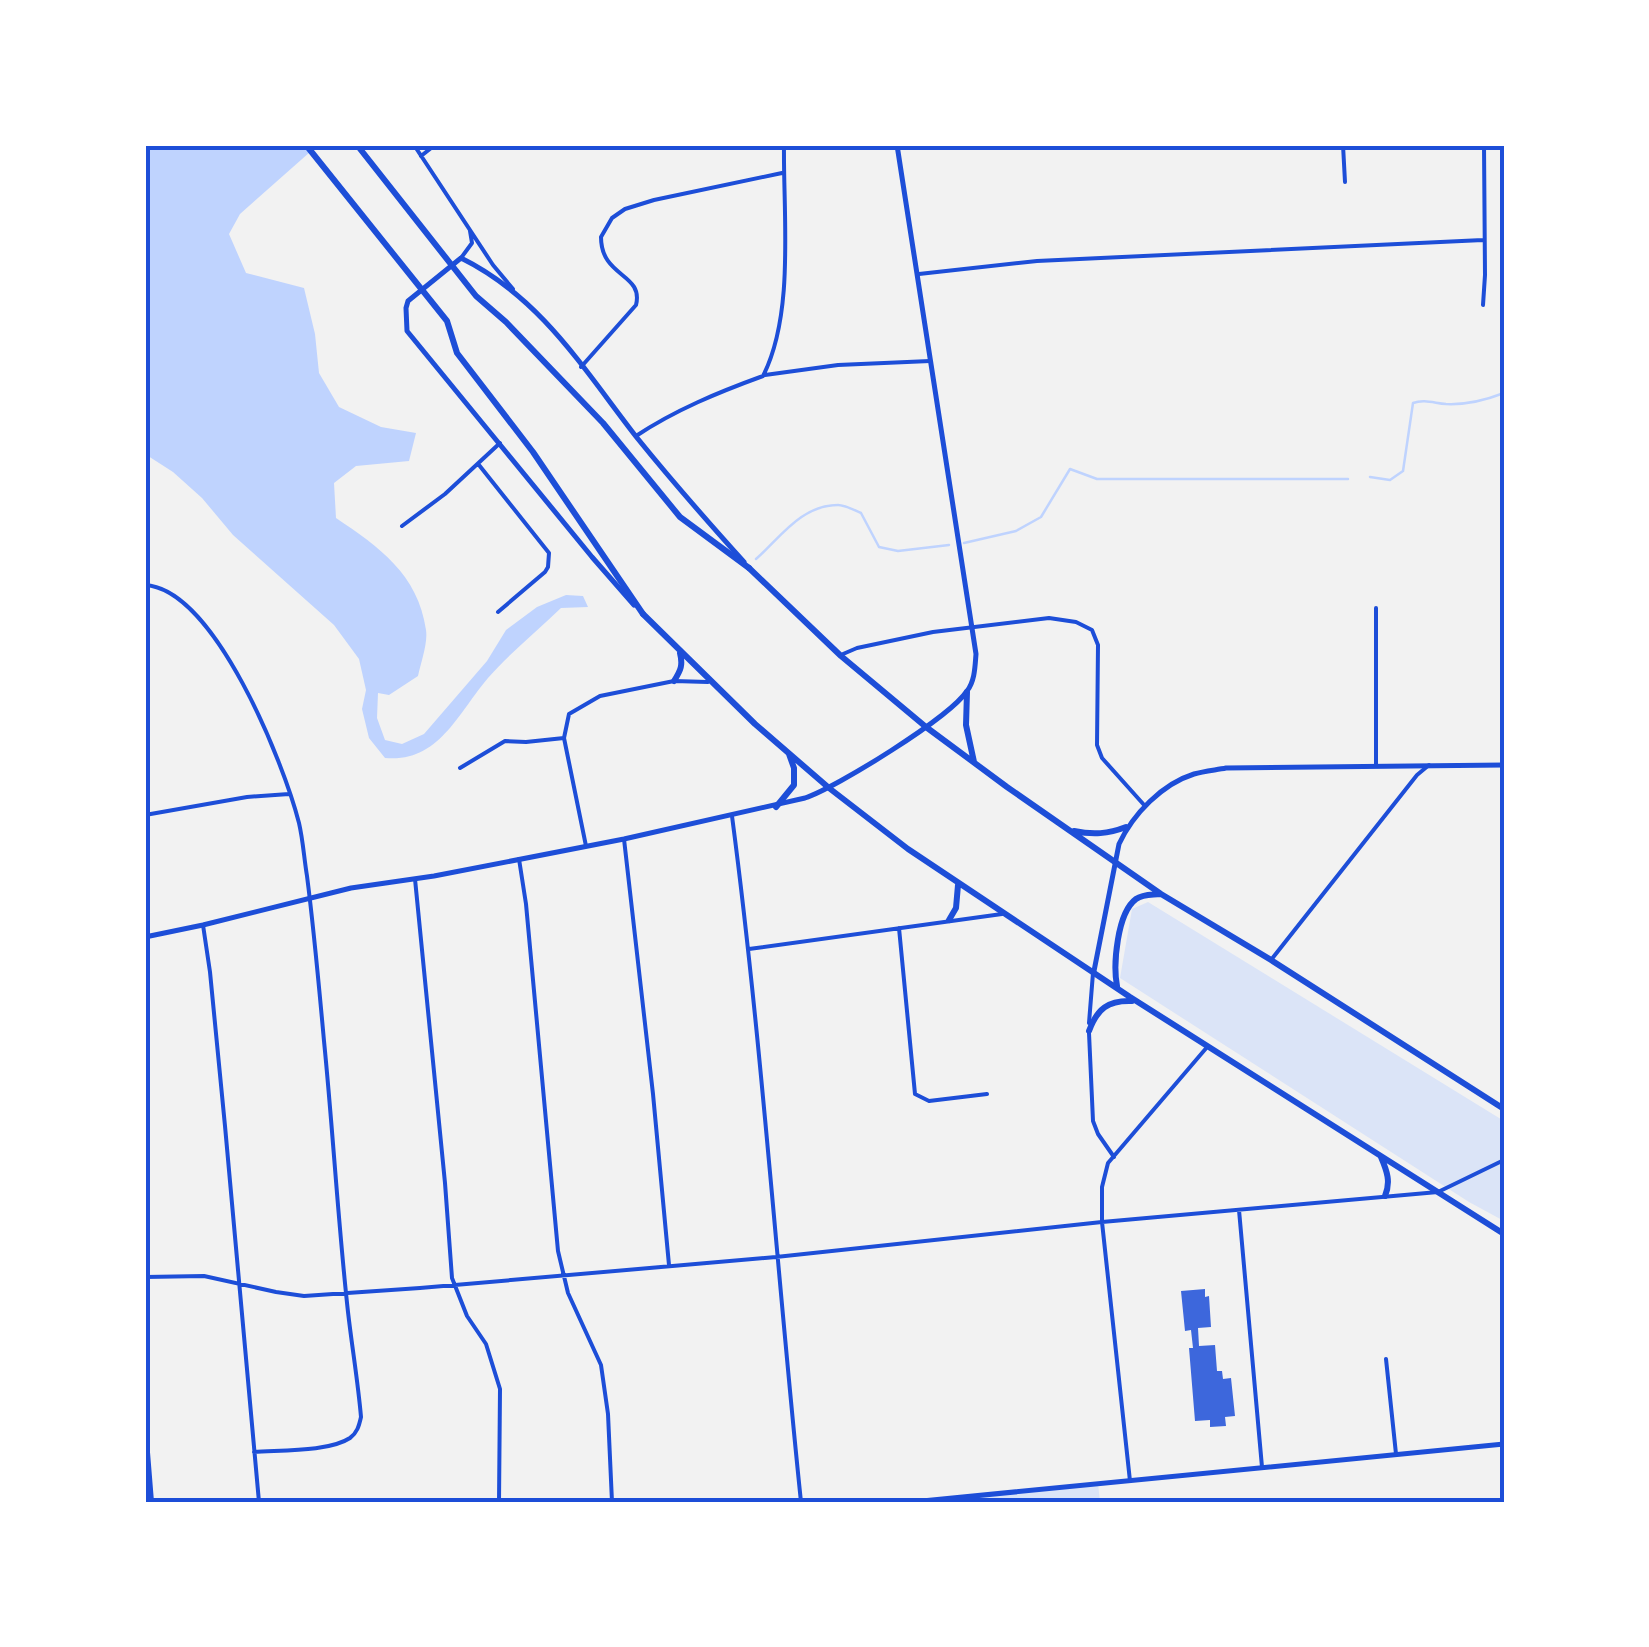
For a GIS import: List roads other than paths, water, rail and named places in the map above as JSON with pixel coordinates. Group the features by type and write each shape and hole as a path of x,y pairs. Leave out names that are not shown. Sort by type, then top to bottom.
{"highway":[{"path":"306,145 448,321 457,353 532,452 643,614 788,753 893,838 958,884 1504,1234"},
{"path":"357,145 476,296 603,423 680,516 750,568 841,656 974,763 1161,894 1272,960 1504,1109"},
{"path":"674,680 683,663 680,652"},
{"path":"967,692 966,725 974,763"},
{"path":"776,806 794,785 794,768 788,753"},
{"path":"1070,830 1090,834 1126,828"},
{"path":"949,920 956,908 958,884"},
{"path":"1117,988 1114,962 1130,904 1141,895 1161,894"},
{"path":"1089,1031 1101,1008 1120,1000 1136,1001"},
{"path":"1380,1156 1388,1181 1385,1196"}],"street":[{"path":"414,145 493,265 545,320 697,510 750,568"},
{"path":"421,156 435,145"},
{"path":"763,376 775,350 783,311 784,145"},
{"path":"145,936 351,888 624,839 805,798 829,788 926,727 967,692 976,654 897,146 959,145"},
{"path":"1342,145 1345,182"},
{"path":"1483,305 1484,145"},
{"path":"582,366 638,299 633,283 604,257 601,237 612,218 624,209 654,200 784,172"},
{"path":"468,227 472,243 461,258 408,302 407,331 583,547 643,614"},
{"path":"917,274 1037,261 1483,240"},
{"path":"461,258 515,291"},
{"path":"636,436 666,416 763,376 838,365 930,360"},
{"path":"402,526 500,444"},
{"path":"479,464 549,553 544,572 498,612"},
{"path":"145,585 165,589 179,600 233,666 270,737 289,794 300,828 310,898 361,1417 354,1436 347,1440 326,1446 254,1452"},
{"path":"1376,608 1376,766"},
{"path":"841,656 857,648 972,626 1049,618 1076,622 1092,630 1098,646 1097,746 1102,758 1146,806"},
{"path":"586,846 564,738 569,714 592,699 674,680 710,682"},
{"path":"460,768 505,741 564,738"},
{"path":"1114,1157 1093,1121 1089,1031 1094,972 1115,860 1126,828 1146,806 1169,786 1194,774 1226,768 1504,765"},
{"path":"1272,960 1429,766"},
{"path":"145,814 289,794"},
{"path":"732,816 750,949 801,1502"},
{"path":"624,839 669,1265"},
{"path":"520,859 558,1251 572,1303 601,1366 612,1502"},
{"path":"415,878 454,1283 486,1344 500,1389 499,1502"},
{"path":"750,949 1004,914"},
{"path":"202,925 210,972 259,1502"},
{"path":"898,928 915,1094 929,1101 987,1094"},
{"path":"1130,1480 1102,1222 1104,1175 1108,1163 1208,1046"},
{"path":"145,1277 204,1276 304,1296 776,1256 1438,1192 1504,1160"},
{"path":"1239,1210 1262,1467"},
{"path":"1386,1359 1396,1454"},
{"path":"145,1415 152,1502"},
{"path":"912,1502 1504,1444"}],"water":[{"path":"145,145 314,145 240,214 229,234 246,273 304,288 319,373 339,407 381,427 416,433 409,461 356,466 334,483 336,518 394,564 415,593 426,630 418,676 389,695 378,693 377,718 385,740 402,744 424,734 487,661 506,630 537,607 566,595 583,596 588,607 561,608 496,669 446,733 420,753 385,758 369,738 362,709 366,690 359,659 334,625 233,535 202,498 145,454"}],"waterway":[{"path":"1370,477 1390,480 1403,471 1413,403 1461,404 1504,393"},
{"path":"964,543 1016,531 1041,517 1070,469 1097,479 1348,479"},
{"path":"756,559 802,517 813,510 838,505 861,513 879,547 898,551 949,545"}]}
